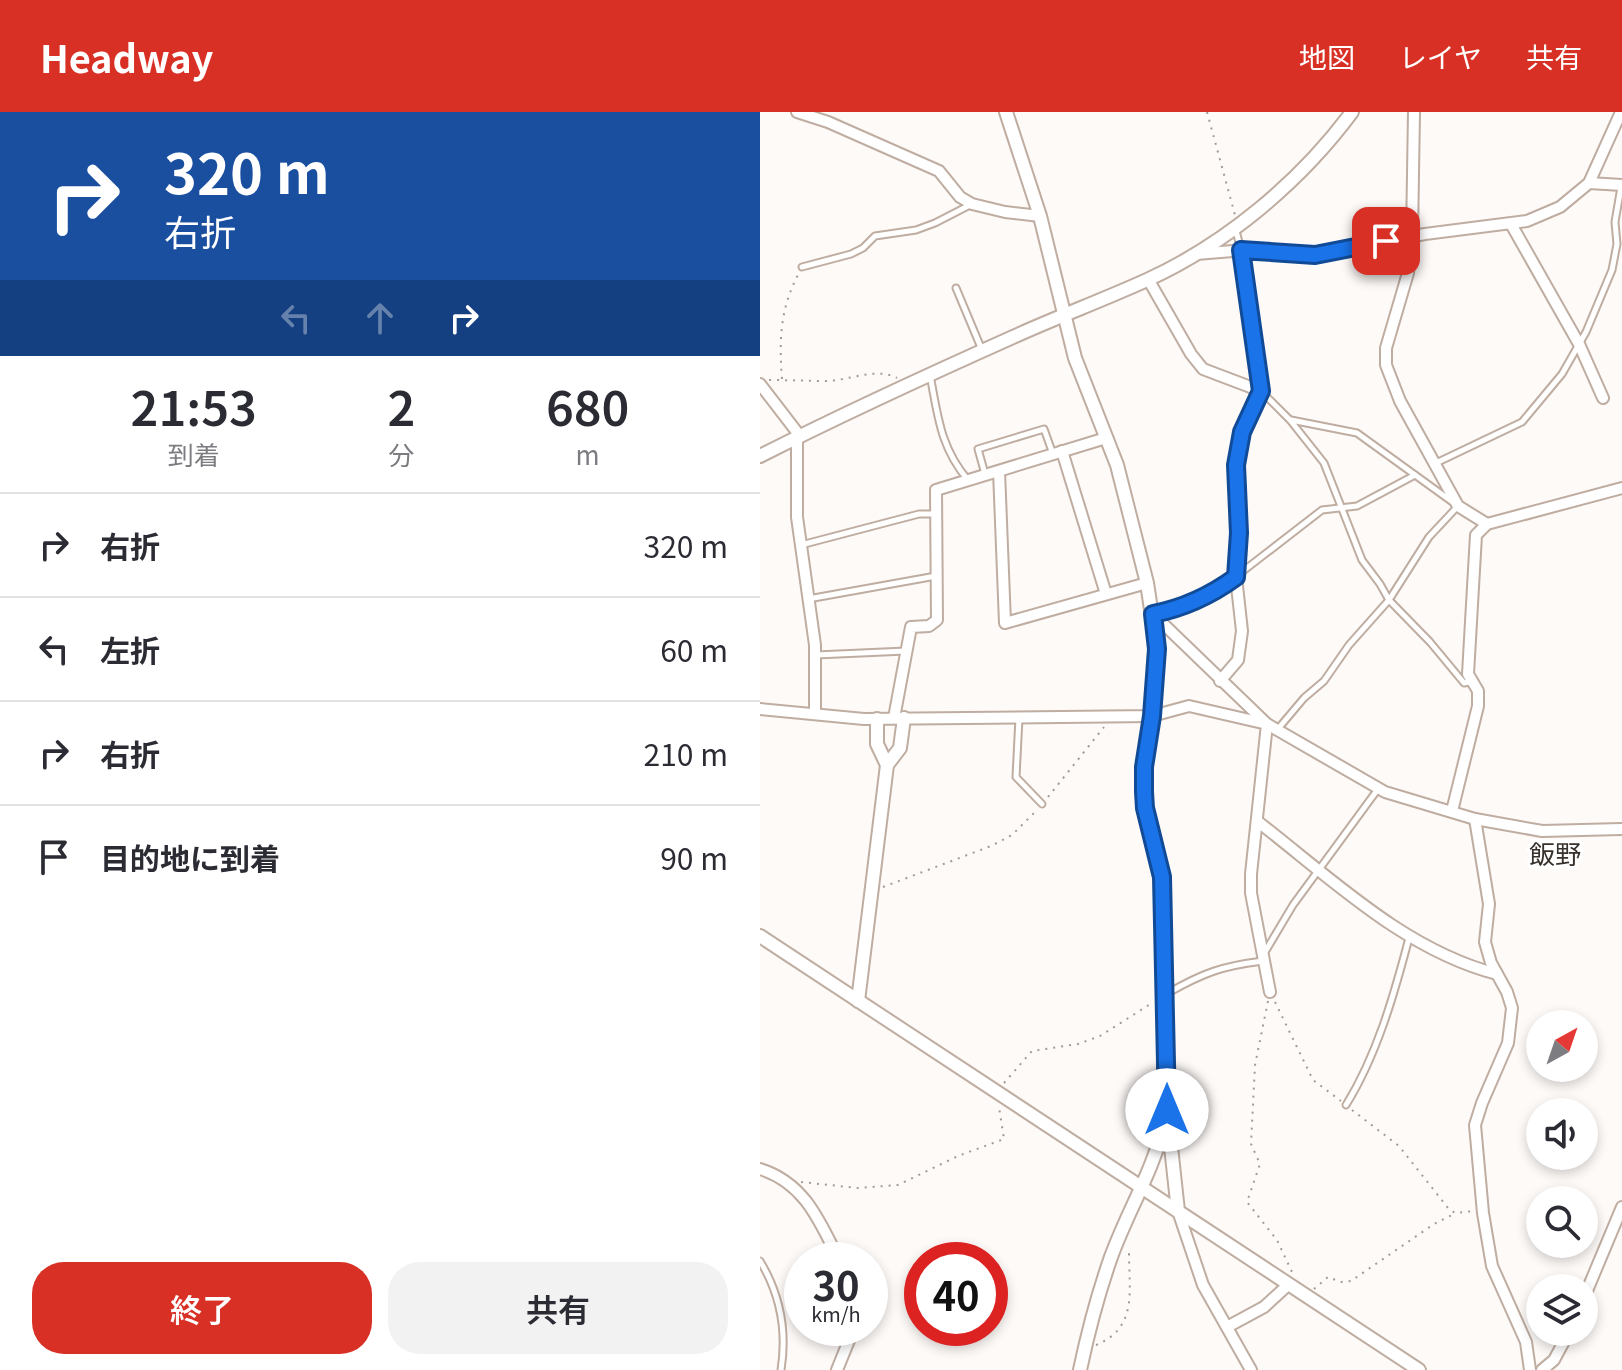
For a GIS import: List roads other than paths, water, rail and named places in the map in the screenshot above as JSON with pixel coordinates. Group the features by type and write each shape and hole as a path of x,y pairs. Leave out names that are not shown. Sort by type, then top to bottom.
{"street":[{"path":"797,112 828,122 939,171 960,197 972,204 1040,216"},
{"path":"1006,112 1040,216 1075,358 1106,438 1130,513 1147,583 1157,649 1144,767 1145,808 1162,877 1167,1110 1178,1211 1203,1285 1251,1370"},
{"path":"760,456 907,384 1148,279 1193,255 1281,189 1352,112"},
{"path":"1414,112 1412,236 1408,273 1386,348 1386,365 1400,401 1458,506 1487,524"},
{"path":"1193,255 1241,250 1315,255 1412,236 1527,221 1560,207 1589,183 1621,112"},
{"path":"1589,183 1622,185"},
{"path":"1511,224 1579,344 1603,398"},
{"path":"1148,279 1191,354 1203,369 1261,391 1242,432 1236,465 1239,533 1236,577 1242,631 1238,660 1220,681"},
{"path":"760,382 799,436 797,517 815,655 815,714"},
{"path":"858,1001 887,765 900,748 899,718 911,627 929,626 937,620 936,490 1106,438"},
{"path":"1057,452 1106,594"},
{"path":"999,471 1005,623 1147,583"},
{"path":"1452,811 1478,706 1478,691 1468,674 1476,535 1487,524 1622,488"},
{"path":"1153,614 1220,681 1272,727 1379,788 1475,819 1542,831 1622,829"},
{"path":"760,709 877,719 1152,716 1189,706 1272,727"},
{"path":"877,719 877,744 887,765"},
{"path":"1270,992 1251,893 1257,821 1272,727"},
{"path":"1475,819 1489,904 1485,942 1512,1008 1508,1043 1475,1125 1483,1213 1492,1266 1526,1342 1530,1370"},
{"path":"1257,821 1409,938 1465,966 1497,974"},
{"path":"760,936 1419,1370"},
{"path":"1080,1370 1111,1257 1158,1152 1167,1110"},
{"path":"760,1169 786,1181 805,1197 829,1242"},
{"path":"1594,1274 1622,1207"},
{"path":"1227,1327 1264,1307 1289,1284"},
{"path":"837,1370 847,1346"},
{"path":"1542,1370 1554,1360 1562,1346"}],"lane":[{"path":"1435,464 1522,422 1562,374 1603,297 1612,270 1617,244 1615,222 1622,185"},
{"path":"802,267 851,254 875,236 916,230 935,223 972,204"},
{"path":"1236,225 1261,391 1290,420 1324,463 1362,560 1389,600 1464,683 1471,682"},
{"path":"956,288 982,351"},
{"path":"930,374 942,435 952,461 968,480"},
{"path":"1272,727 1324,681 1349,645 1389,600 1429,537 1458,506 1357,433 1290,420"},
{"path":"985,475 978,449 1044,429 1057,452"},
{"path":"1153,614 1177,609 1216,592 1322,510 1357,506 1415,475"},
{"path":"801,545 919,514 936,514"},
{"path":"808,599 937,576"},
{"path":"815,655 907,651"},
{"path":"1019,717 1016,777 1042,804"},
{"path":"1166,994 1198,976 1227,965 1263,958 1293,905 1379,788"},
{"path":"1346,1105 1355,1091 1393,999 1409,938"},
{"path":"760,1264 771,1281 778,1302 783,1330 781,1370"}],"district":[{"name":"飯野","path":"1555,855"}]}
